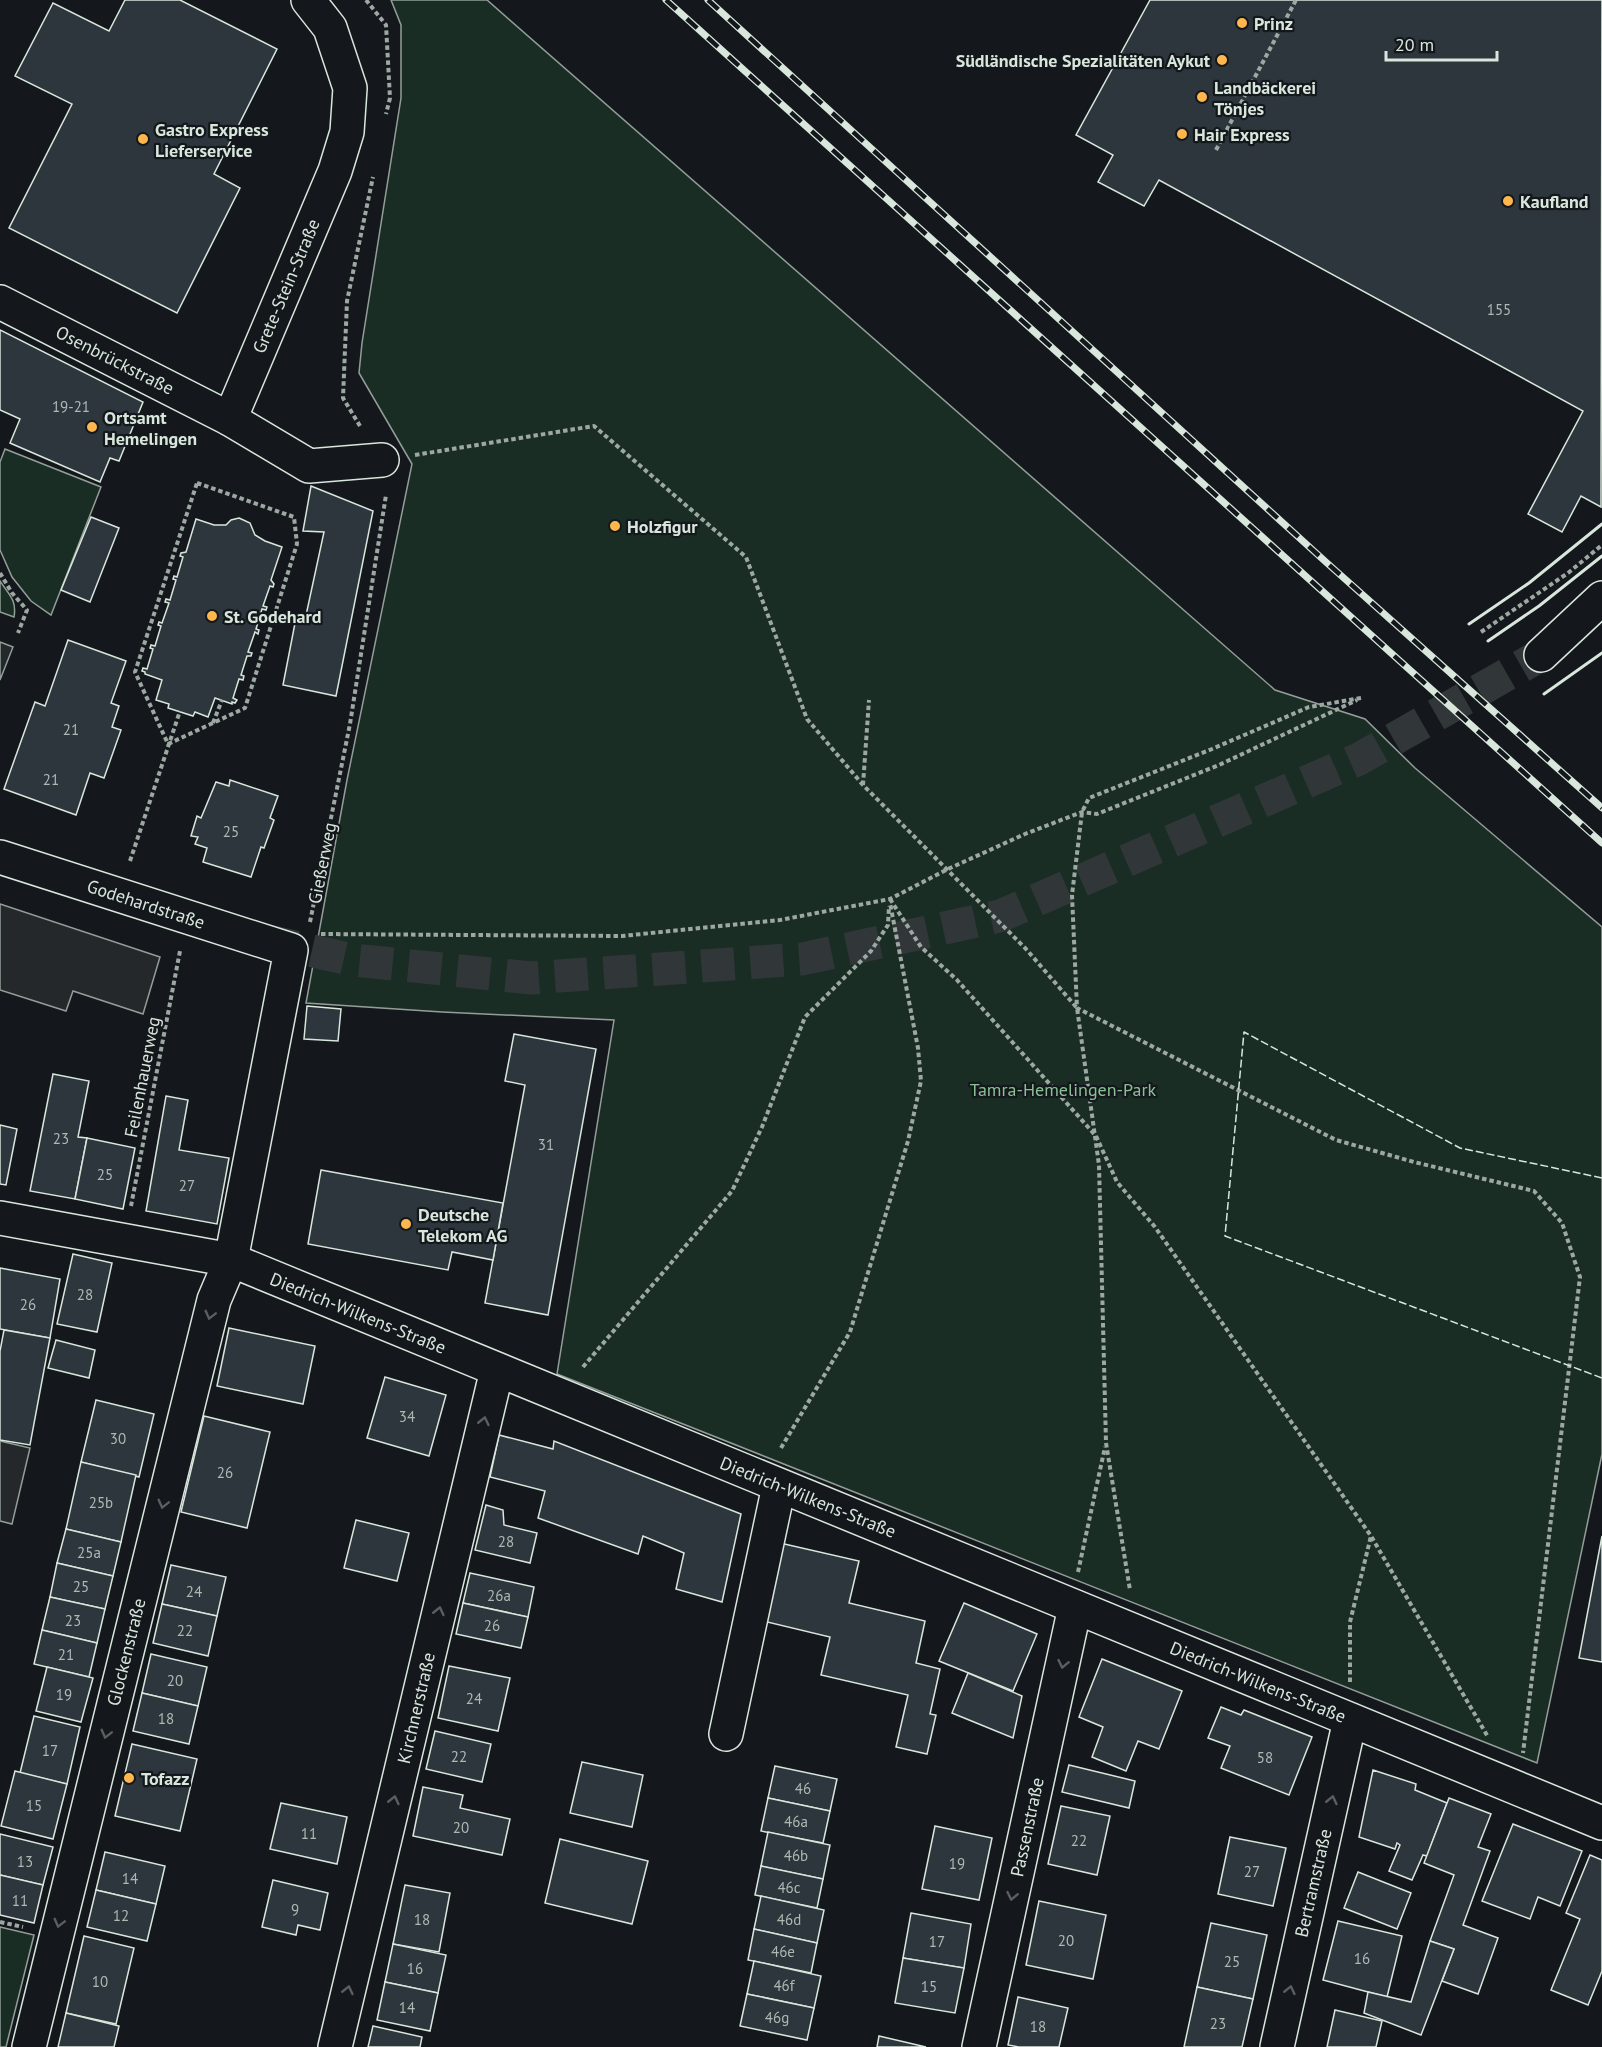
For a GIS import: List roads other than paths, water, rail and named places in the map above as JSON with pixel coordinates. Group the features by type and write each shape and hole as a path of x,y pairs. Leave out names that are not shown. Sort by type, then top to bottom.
{"street":[{"name":"Grete-Stein-Straße","path":"230,419 335,171 347,132 350,87 330,28 308,0"},
{"name":"Osenbrückstraße","path":"0,302 230,419"},
{"path":"230,419 309,466 382,460"},
{"path":"1602,598 1541,655 1602,614"},
{"name":"Godehardstraße","path":"0,857 291,950 231,1260"},
{"name":"Diedrich-Wilkens-Straße","path":"0,1218 231,1260 1602,1823"},
{"name":"Glockenstraße","path":"29,2047 213,1300 231,1260"},
{"name":"Kirchnerstraße","path":"335,2047 496,1370"},
{"path":"726,1734 771,1482"},
{"name":"Passenstraße","path":"979,2047 1075,1607"},
{"name":"Bertramstraße","path":"1277,2047 1350,1720"}],"tunnel":[{"path":"264,940 353,960 531,978 802,959 1000,916 1359,759 1541,655"}],"railway":[{"path":"666,0 1602,843"},
{"path":"708,0 1327,563 1602,808"}],"place":[{"name":"Prinz","path":"1242,23"},
{"name":"Südländische Spezialitäten Aykut","path":"1222,60"},
{"name":"Landbäckerei Tönjes","path":"1202,97"},
{"name":"Hair Express","path":"1182,134"},
{"name":"Gastro Express Lieferservice","path":"143,139"},
{"name":"Kaufland","path":"1508,201"},
{"name":"Ortsamt Hemelingen","path":"92,427"},
{"name":"Holzfigur","path":"615,526"},
{"name":"St. Godehard","path":"212,616"},
{"name":"Deutsche Telekom AG","path":"406,1224"},
{"name":"Tofazz","path":"129,1778"}],"park label":[{"name":"Tamra-Hemelingen-Park","path":"1063,1089"}]}
